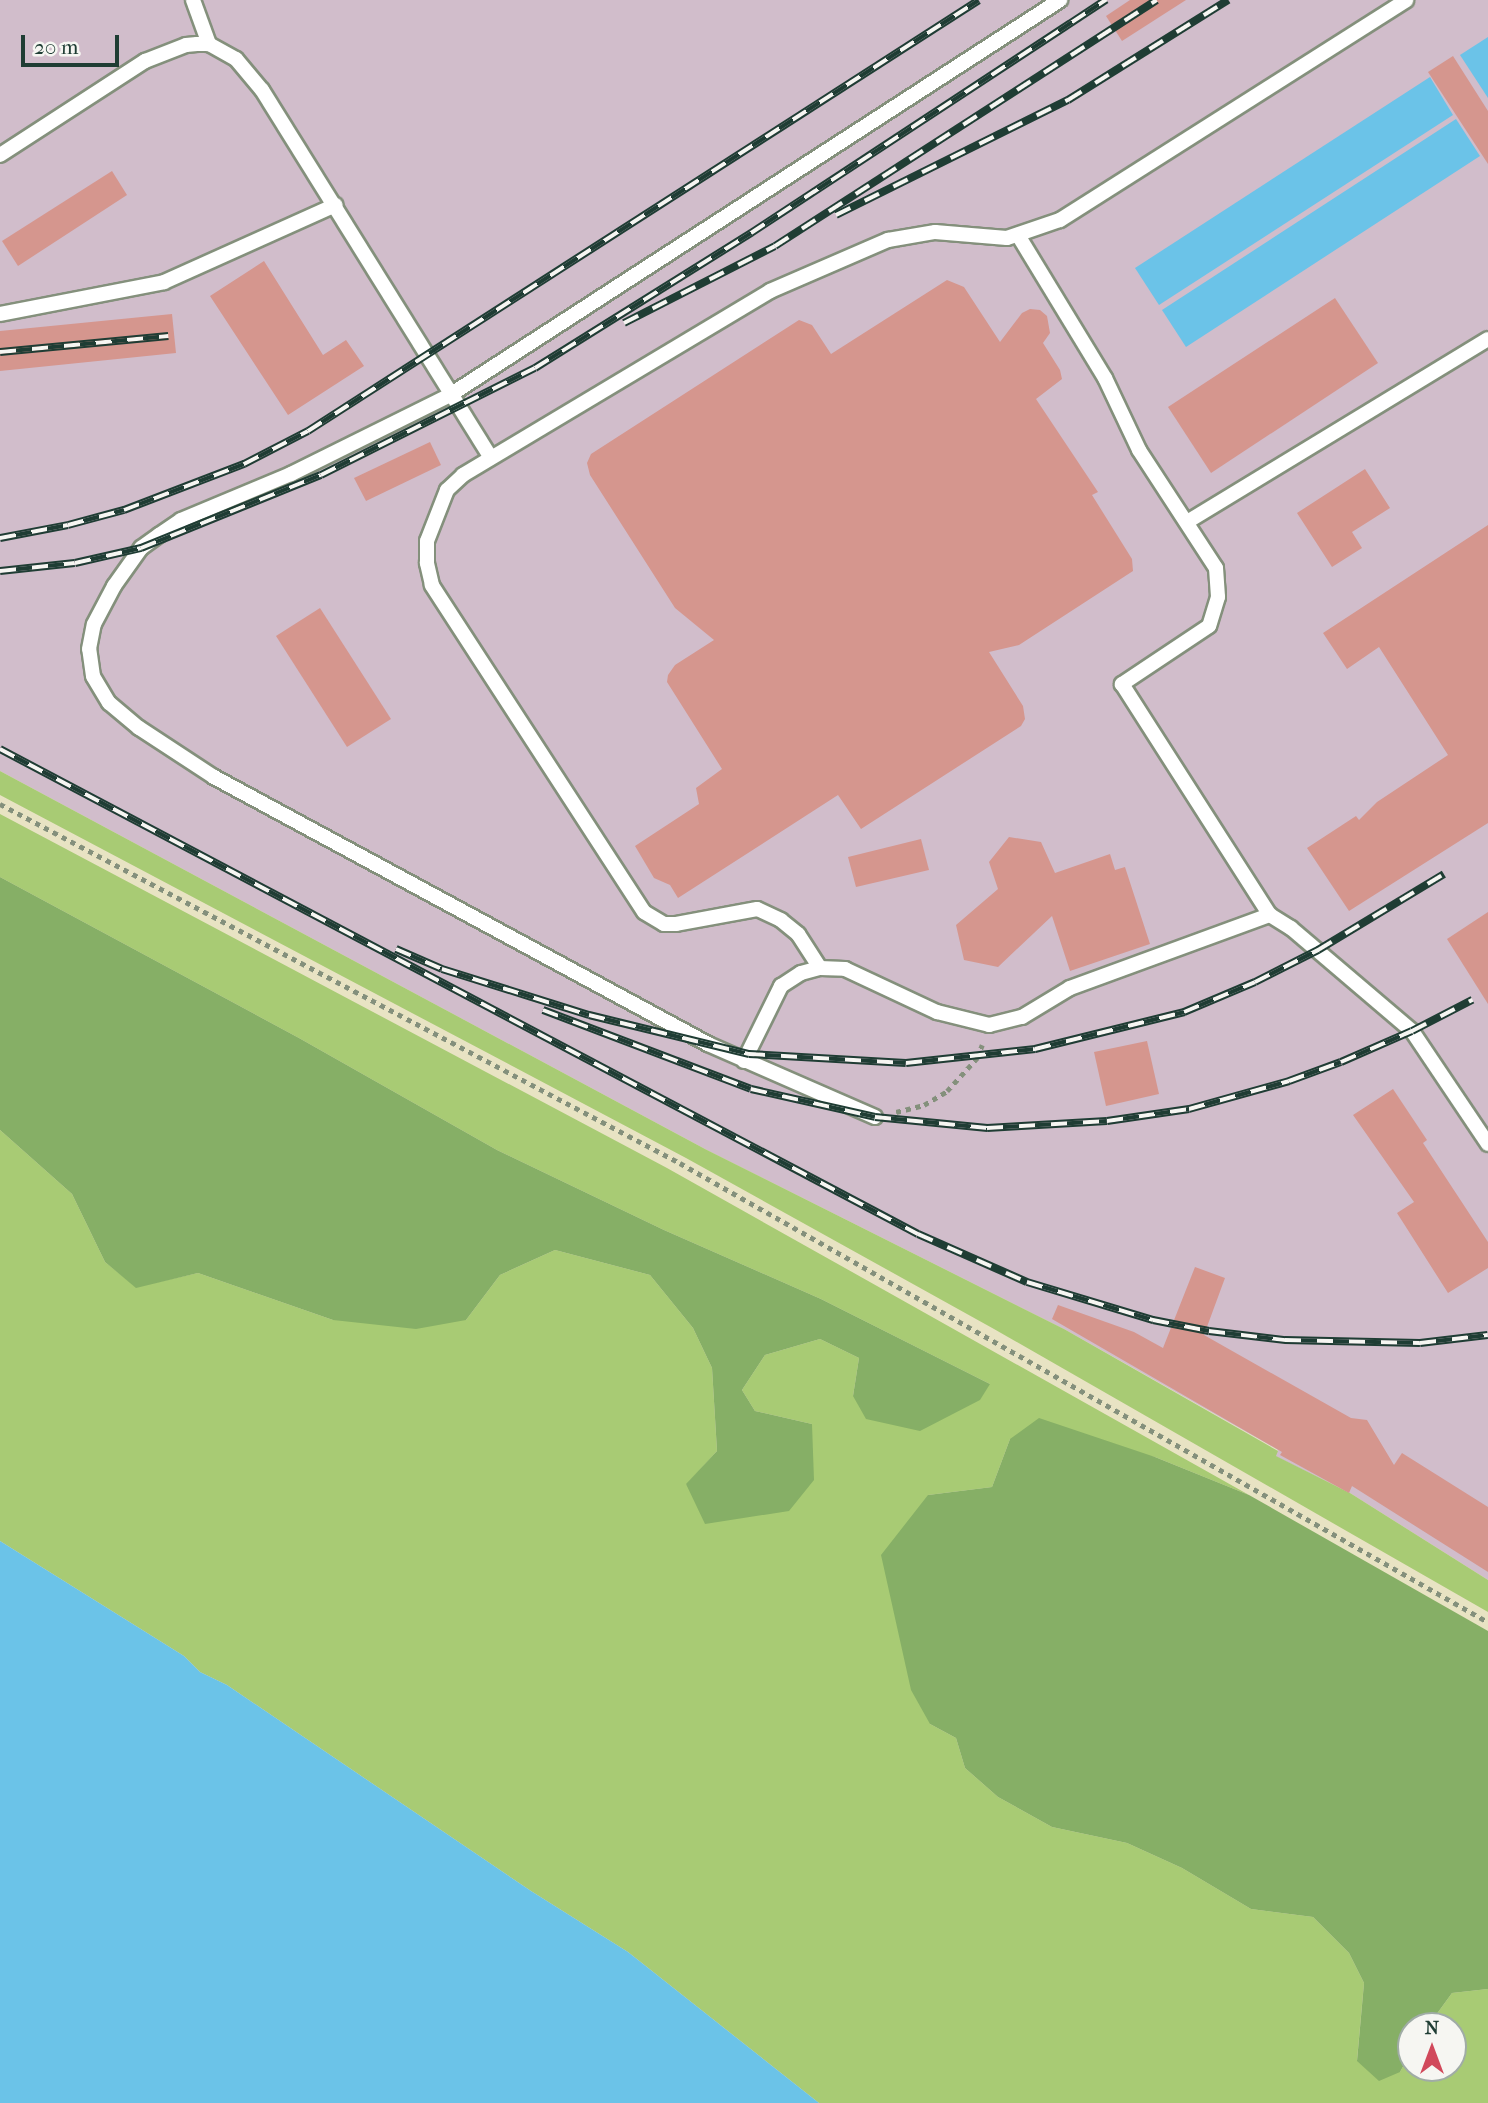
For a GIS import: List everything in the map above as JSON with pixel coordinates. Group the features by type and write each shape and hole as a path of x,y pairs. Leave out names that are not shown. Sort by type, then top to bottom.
{"lane":[{"path":"193,0 209,44"},
{"path":"875,1117 744,1061 214,776 139,728 109,703 93,676 89,649 94,624 114,586 141,548 181,520 291,474 450,395 1060,0"},
{"path":"820,968 798,934 781,920 757,909 676,924 664,924 644,912 432,585 427,563 427,541 447,490 463,475 770,291 888,240 935,232 1007,238 1060,220 1113,189 1406,0"},
{"path":"0,155 145,61 186,44 209,44 236,59 262,90 491,458"},
{"path":"0,314 164,282 335,205"},
{"path":"1018,235 1105,378 1139,450 1216,568 1218,597 1209,626 1122,684 1270,915 1291,928 1412,1031 1488,1144"},
{"path":"1187,522 1488,339"},
{"path":"744,1061 782,985 801,974 820,968 845,969 937,1012 989,1025 1022,1017 1070,988 1270,915"}],"path":[{"path":"0,804 680,1163 1488,1622"},
{"path":"875,1117 924,1105 947,1091 977,1058 989,1025"}],"shaded area":[{"path":"0,0 1488,0 1488,1580 1350,1493 1275,1456 1278,1450 1064,1329 705,1149 0,771"}],"green space":[{"path":"0,771 705,1149 1064,1329 1278,1451 1276,1456 1350,1493 1488,1580 1488,1612 994,1329 686,1158 0,795"},
{"path":"0,814 667,1168 1249,1495 1155,1457 1010,1439 992,1487 928,1495 930,1724 956,1738 965,1768 998,1797 1052,1827 1127,1843 1182,1868 1251,1909 1313,1917 1349,1953 1364,1983 1357,2060 1397,2071 1397,2082 1467,2082 1467,2012 1438,2012 1452,1993 1488,1989 1488,2103 819,2103 628,1952 531,1891 227,1685 200,1672 184,1656 0,1541 0,1130 72,1194 105,1262 136,1287 198,1273 333,1320 466,1320 500,1275 555,1250 650,1275 693,1328 712,1368 717,1451 686,1485 812,1424 755,1411 742,1390 765,1355 820,1339 859,1358 853,1396 990,1384 821,1299 664,1230 497,1150 299,1038 0,877"},
{"path":"0,877 299,1038 497,1150 664,1230 821,1299 990,1384 980,1400 920,1431 866,1419 853,1396 859,1358 820,1339 765,1355 742,1390 755,1411 812,1424 814,1480 789,1511 705,1524 686,1484 717,1451 712,1368 693,1328 650,1275 555,1250 500,1275 466,1320 416,1329 333,1320 198,1273 136,1288 105,1262 72,1194 0,1130"},
{"path":"1039,1418 1155,1457 1249,1495 1488,1631 1488,1989 1452,1993 1438,2012 1397,2012 1397,2073 1379,2081 1357,2061 1364,1983 1349,1953 1313,1917 1251,1909 1182,1868 1127,1843 1052,1827 998,1797 965,1768 956,1738 930,1724 911,1690 881,1555 928,1495 992,1487 1010,1439"}],"water":[{"path":"1488,37 1488,98 1460,55"},
{"path":"1430,77 1453,115 1159,305 1135,268"},
{"path":"1456,119 1480,156 1186,347 1162,310"},
{"path":"0,1541 184,1656 200,1672 227,1685 531,1891 628,1952 819,2103 0,2103"}],"building":[{"path":"1130,0 1186,0 1122,41 1106,16"},
{"path":"1453,56 1488,111 1488,164 1428,72"},
{"path":"112,171 127,195 18,266 2,241"},
{"path":"264,261 323,355 346,340 364,366 288,415 210,296"},
{"path":"947,280 964,287 1000,342 1022,313 1030,309 1040,310 1047,316 1050,333 1043,343 1060,370 1062,379 1036,399 1098,492 1092,495 1132,559 1133,571 1019,645 989,652 1023,706 1025,719 1021,726 861,829 838,795 678,898 670,885 654,878 635,846 699,804 696,788 722,769 667,682 675,665 714,640 675,608 590,475 587,463 591,454 799,320 812,325 831,354"},
{"path":"1335,298 1378,363 1211,473 1168,407"},
{"path":"172,314 176,353 0,371 0,331"},
{"path":"430,442 441,465 366,501 354,478"},
{"path":"1365,469 1390,508 1352,532 1362,548 1332,567 1297,513"},
{"path":"1488,525 1488,823 1349,911 1307,848 1356,816 1359,820 1377,802 1448,755 1379,647 1347,669 1323,633"},
{"path":"320,608 391,719 347,747 276,636"},
{"path":"1009,837 1041,842 1055,873 1110,854 1115,870 1125,867 1150,944 1070,971 1052,916 998,967 964,960 956,925 998,889 989,862"},
{"path":"921,839 929,870 856,887 848,857"},
{"path":"1488,912 1488,1004 1447,939"},
{"path":"1147,1041 1159,1094 1106,1106 1094,1052"},
{"path":"1393,1089 1427,1140 1423,1143 1488,1242 1488,1268 1448,1293 1397,1213 1414,1202 1353,1115"},
{"path":"1195,1267 1225,1278 1204,1335 1351,1418 1367,1420 1394,1465 1402,1453 1488,1507 1488,1572 1352,1486 1349,1493 1280,1455 1282,1452 1052,1319 1058,1305 1134,1332 1163,1348"}],"railway":[{"path":"0,538 68,525 124,510 244,464 308,431 979,0"},
{"path":"0,571 75,563 141,548 321,475 535,368 751,233 1106,0"},
{"path":"624,323 775,246 1156,0"},
{"path":"836,215 1068,100 1228,0"},
{"path":"0,352 168,336"},
{"path":"0,749 918,1234 1027,1282 1153,1320 1209,1331 1285,1340 1420,1343 1488,1335"},
{"path":"396,949 442,969 589,1015 749,1054 906,1063 1035,1049 1184,1012 1255,982 1318,950 1444,874"},
{"path":"543,1010 751,1089 875,1117 987,1128 1107,1121 1189,1109 1289,1081 1341,1062 1412,1031 1472,1000"}]}
